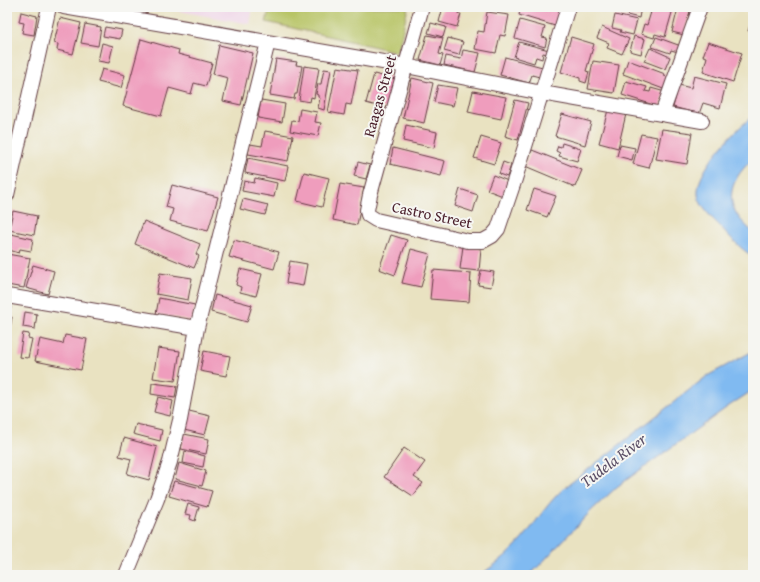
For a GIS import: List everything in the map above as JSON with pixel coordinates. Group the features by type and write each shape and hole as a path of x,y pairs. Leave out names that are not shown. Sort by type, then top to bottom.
{"street":[{"path":"7,195 49,7"},
{"path":"64,7 406,66 542,93 702,121"},
{"name":"Raagas Street","path":"370,195 422,7"},
{"name":"Castro Street","path":"370,195 367,210 368,215 372,218 468,241 483,241 495,233 501,222 516,179 568,7"},
{"path":"662,114 700,7"},
{"path":"126,575 157,499 170,462 180,420 197,328 268,42"},
{"path":"7,296 197,328"}],"shaded area":[{"path":"157,7 253,7 250,24"}],"green space":[{"path":"270,7 408,7 398,52 266,22"}],"water":[{"path":"753,116 753,159 738,176 732,189 731,196 735,211 753,232 753,256 736,243 711,217 701,204 698,195 699,185 709,163 736,131"},
{"name":"Tudela River","path":"753,351 753,390 618,486 592,510 529,575 479,575 499,561 517,544 563,489 707,376"}],"building":[{"path":"443,7 460,8 458,14 461,14 457,27 439,22"},
{"path":"521,7 561,7 555,26 519,15"},
{"path":"613,7 641,7 639,18 612,11"},
{"path":"647,7 667,7 673,9 665,37 655,34 654,38 641,34 644,24 647,25 651,12 646,11"},
{"path":"678,8 690,11 684,35 672,32"},
{"path":"21,12 37,16 34,35 22,33 24,23 19,22"},
{"path":"487,12 509,15 505,36 500,35 496,53 475,49 478,31 484,32"},
{"path":"615,15 637,20 633,35 620,32 621,30 612,28"},
{"path":"753,15 753,32 748,31"},
{"path":"60,18 81,23 73,54 57,50 58,44 54,43"},
{"path":"520,20 545,27 542,37 547,38 545,47 515,38"},
{"path":"431,23 446,27 443,37 428,33"},
{"path":"85,24 101,27 98,46 81,43"},
{"path":"105,27 122,30 120,39 103,36"},
{"path":"602,27 629,39 622,54 607,48 609,43 597,38"},
{"path":"427,35 443,38 439,54 443,55 440,65 420,60"},
{"path":"634,36 645,39 641,54 630,51"},
{"path":"571,37 594,44 586,71 589,72 586,83 580,81 580,78 561,72"},
{"path":"656,37 681,46 678,52 671,50 670,53 652,47"},
{"path":"448,38 463,42 459,55 444,51"},
{"path":"141,39 179,50 178,54 212,63 206,86 194,83 191,94 169,88 161,116 123,106"},
{"path":"519,42 549,50 547,54 543,53 542,59 536,57 534,63 514,57"},
{"path":"708,42 742,53 733,82 703,72 707,57 703,56"},
{"path":"102,43 113,46 109,63 98,61"},
{"path":"219,45 253,53 241,105 223,101 228,78 213,74"},
{"path":"650,48 670,57 665,69 644,61"},
{"path":"463,50 480,53 475,72 444,65 446,56 461,59"},
{"path":"505,57 546,68 543,78 532,75 529,83 500,75"},
{"path":"276,59 297,62 296,65 302,66 297,94 295,94 294,99 270,95"},
{"path":"628,60 665,74 664,76 671,78 666,90 623,74"},
{"path":"593,61 619,65 614,93 588,89"},
{"path":"304,66 319,68 314,98 311,97 310,102 299,100"},
{"path":"337,67 358,70 351,105 346,104 344,115 328,112"},
{"path":"102,69 125,75 121,88 98,82"},
{"path":"324,69 331,70 324,110 318,108 320,98 316,94 318,84 321,84"},
{"path":"374,74 395,79 388,109 366,103"},
{"path":"694,76 726,84 720,108 703,103 699,114 673,107 679,85 691,88"},
{"path":"412,78 433,83 424,123 403,118"},
{"path":"626,81 647,87 645,91 650,92 651,88 665,92 660,107 622,95"},
{"path":"438,85 457,88 453,106 434,102"},
{"path":"473,91 506,97 501,119 468,112"},
{"path":"261,100 285,104 282,122 258,118"},
{"path":"515,100 528,103 518,140 505,136"},
{"path":"300,109 317,112 315,122 321,123 318,136 290,131 292,120 298,121"},
{"path":"608,110 626,114 618,148 599,143"},
{"path":"562,114 591,122 585,145 555,136"},
{"path":"406,125 437,132 434,148 403,141"},
{"path":"662,129 692,133 687,164 656,159"},
{"path":"265,131 293,136 288,161 248,154 250,144 262,146"},
{"path":"641,134 657,137 649,168 633,164"},
{"path":"481,137 501,143 494,164 474,158"},
{"path":"562,143 581,149 577,161 559,156 560,153 556,151 558,146 561,147"},
{"path":"620,145 635,148 632,160 617,156"},
{"path":"393,148 445,161 441,176 390,164"},
{"path":"532,150 582,170 575,187 525,166"},
{"path":"248,158 288,166 285,181 245,173"},
{"path":"358,162 370,165 366,179 354,176"},
{"path":"503,162 511,165 507,177 499,174"},
{"path":"304,172 329,178 322,207 297,201"},
{"path":"493,175 508,181 503,196 487,190"},
{"path":"255,178 277,183 274,197 242,191 244,181 254,183"},
{"path":"340,184 364,188 357,225 333,220"},
{"path":"172,185 218,197 208,231 170,221 173,209 166,207"},
{"path":"460,189 478,195 473,212 455,206"},
{"path":"534,189 556,196 547,217 527,210"},
{"path":"243,199 268,205 265,215 240,209"},
{"path":"13,211 37,216 34,235 9,230"},
{"path":"144,221 200,244 196,254 199,256 194,268 135,244"},
{"path":"7,233 33,239 31,251 20,249 19,253 9,250 11,243 7,242"},
{"path":"391,235 407,240 395,275 379,269"},
{"path":"234,240 279,252 274,269 229,257"},
{"path":"463,246 481,249 479,271 460,269"},
{"path":"411,249 430,254 421,287 402,283"},
{"path":"7,254 30,258 24,288 7,285"},
{"path":"290,261 307,264 303,286 286,283"},
{"path":"33,265 54,271 48,294 26,288"},
{"path":"240,269 262,274 256,296 240,292 241,287 236,285"},
{"path":"433,270 471,273 469,302 430,299"},
{"path":"481,270 494,272 491,287 478,285"},
{"path":"160,273 192,278 188,300 156,294"},
{"path":"215,295 252,305 247,322 211,312"},
{"path":"159,298 195,305 192,321 156,314"},
{"path":"7,306 11,307 9,317 12,317 9,334 7,334"},
{"path":"25,312 37,314 35,329 23,327"},
{"path":"23,333 29,334 28,338 32,339 28,358 19,357"},
{"path":"65,335 87,339 81,370 35,361 40,339 63,344"},
{"path":"158,348 180,351 175,381 153,378"},
{"path":"204,351 230,356 226,376 200,371"},
{"path":"152,383 177,386 175,398 151,394"},
{"path":"158,397 173,401 170,416 154,412"},
{"path":"189,411 210,416 205,435 184,430"},
{"path":"136,424 162,430 160,441 133,434"},
{"path":"184,434 209,439 206,454 181,449"},
{"path":"124,438 157,447 149,480 127,474 131,459 119,456"},
{"path":"404,448 425,462 414,477 423,483 413,496 384,477"},
{"path":"185,451 205,456 203,467 183,463"},
{"path":"179,463 206,471 202,486 175,479"},
{"path":"174,481 212,491 207,507 169,496"},
{"path":"188,504 199,507 195,521 190,519 191,515 185,514"}]}
